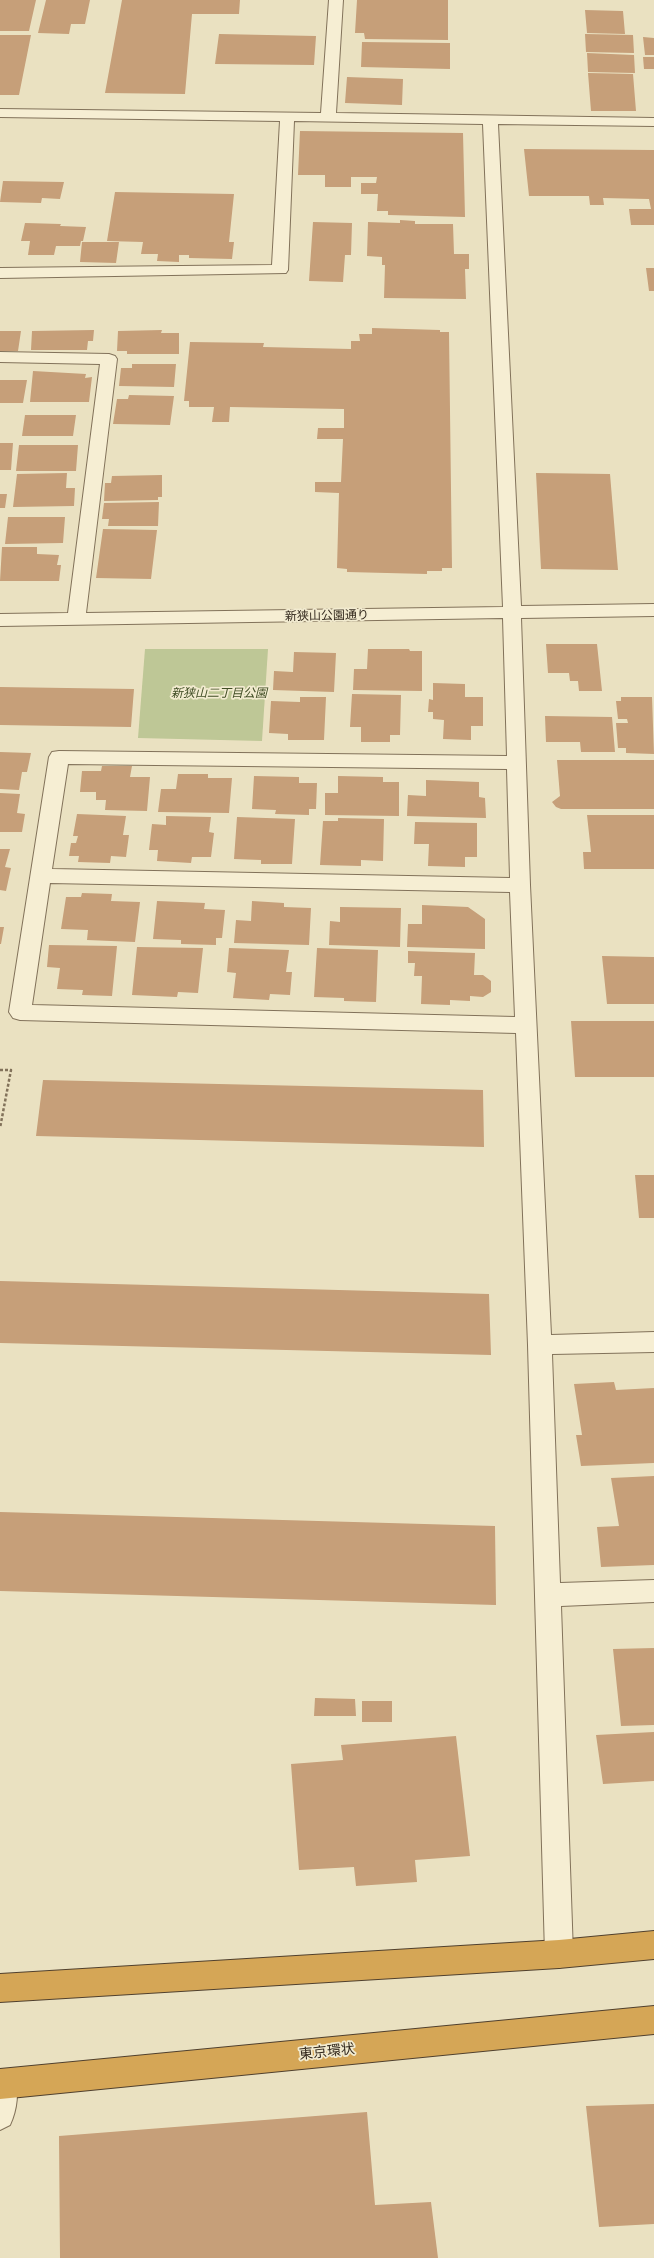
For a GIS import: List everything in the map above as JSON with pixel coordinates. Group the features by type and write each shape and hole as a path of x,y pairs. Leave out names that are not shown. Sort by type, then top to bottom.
{"highway":[{"path":"0,1988 558,1954 654,1946"},
{"name":"東京環状","path":"1,2084 654,2020"}],"street":[{"path":"328,117 336,0"},
{"path":"0,113 654,122"},
{"path":"0,273 280,270 287,117"},
{"path":"490,120 518,763 520,885 540,1345 558,1954"},
{"path":"0,357 109,359 76,619"},
{"name":"新狭山公園通り","path":"0,620 654,610"},
{"path":"518,763 59,757 20,1012 527,1025"},
{"path":"40,876 520,885"},
{"path":"540,1345 654,1342"},
{"path":"547,1595 654,1592"},
{"path":"0,2116 1,2084"}],"path":[{"path":"0,1070 11,1070 0,1128"}],"green space":[{"name":"新狭山二丁目公園","path":"145,649 268,649 262,741 138,738"}],"building":[{"path":"0,0 36,0 29,31 0,31"},
{"path":"46,0 90,0 85,24 71,24 69,34 38,33"},
{"path":"122,0 240,0 239,14 192,14 185,94 105,93"},
{"path":"357,0 448,0 448,40 365,39 364,33 355,33"},
{"path":"585,10 623,11 625,34 587,33"},
{"path":"219,34 316,36 314,65 215,64"},
{"path":"585,34 633,35 634,53 586,52"},
{"path":"0,35 31,35 19,95 0,95"},
{"path":"643,37 654,38 654,55 645,55"},
{"path":"362,42 450,43 450,69 361,67"},
{"path":"587,53 634,55 635,73 588,72"},
{"path":"643,57 654,57 654,69 644,69"},
{"path":"588,73 633,74 636,111 591,111"},
{"path":"347,77 403,79 402,105 345,103"},
{"path":"300,131 463,133 465,217 388,215 388,211 377,211 378,194 361,194 361,183 376,183 377,177 351,177 351,187 325,187 325,175 298,175"},
{"path":"524,149 654,150 654,225 631,225 629,209 651,209 649,199 603,198 604,205 590,205 589,196 529,196"},
{"path":"3,181 64,182 60,199 42,198 41,203 0,202"},
{"path":"115,192 234,194 229,242 234,242 232,259 189,258 189,255 179,255 179,262 157,261 158,254 141,254 143,242 107,241"},
{"path":"400,220 415,221 415,224 453,224 454,254 469,254 469,269 465,269 466,299 384,298 385,265 382,265 382,257 367,256 368,222 400,223"},
{"path":"313,222 352,223 351,255 345,255 343,282 309,281"},
{"path":"25,223 61,224 60,226 86,227 83,241 81,241 80,246 56,246 54,255 28,255 30,241 21,241"},
{"path":"82,242 119,242 116,263 80,262"},
{"path":"646,268 654,268 654,291 649,291"},
{"path":"372,328 440,330 440,332 449,332 452,568 442,568 442,571 427,571 427,574 347,572 347,569 337,568 339,493 315,492 315,482 341,482 343,439 317,439 318,428 344,428 344,409 230,407 229,422 212,422 214,407 189,407 189,401 184,401 190,342 264,343 263,347 351,349 351,341 360,341 359,334 372,334"},
{"path":"94,330 93,341 88,341 87,350 31,350 32,331"},
{"path":"162,330 161,333 179,333 179,354 127,354 127,351 117,351 118,331"},
{"path":"0,331 21,331 18,351 0,351"},
{"path":"132,364 176,364 174,387 119,386 121,368 132,368"},
{"path":"33,371 86,374 85,378 92,377 89,402 30,402"},
{"path":"0,380 27,380 23,403 0,403"},
{"path":"129,395 174,396 170,425 113,424 117,399 128,399"},
{"path":"25,415 76,415 73,436 22,436"},
{"path":"0,443 13,443 11,470 0,470"},
{"path":"19,445 78,445 76,471 16,471"},
{"path":"67,473 66,488 75,488 74,506 13,507 17,474"},
{"path":"536,473 610,474 618,570 541,569"},
{"path":"162,475 162,497 158,497 158,500 104,501 105,483 111,483 112,476"},
{"path":"0,494 7,494 5,508 0,508"},
{"path":"159,502 158,526 108,526 109,519 102,519 104,503"},
{"path":"8,517 65,517 63,543 5,544"},
{"path":"103,529 157,530 151,579 96,578"},
{"path":"2,547 37,547 37,554 59,555 57,565 61,565 59,581 0,581"},
{"path":"546,644 597,644 602,691 579,691 578,681 570,681 569,673 548,673"},
{"path":"368,649 409,649 410,651 422,651 422,691 353,690 354,669 367,669"},
{"path":"294,652 336,653 334,692 273,690 274,671 293,672"},
{"path":"433,683 465,684 465,697 483,697 483,726 471,726 471,740 443,739 444,720 433,719 433,712 428,712 429,699 433,700"},
{"path":"0,687 134,689 131,727 0,725"},
{"path":"352,694 401,695 400,735 390,735 390,742 361,742 361,727 350,727"},
{"path":"300,697 326,697 324,740 288,740 288,734 269,733 271,701 300,702"},
{"path":"621,697 652,697 654,754 626,753 626,748 618,748 616,723 628,723 627,719 618,719 616,701 621,701"},
{"path":"545,716 612,717 615,752 581,752 580,742 546,742"},
{"path":"0,752 31,753 27,772 22,772 19,790 0,789"},
{"path":"557,760 654,760 654,809 561,809 556,807 552,802 560,796"},
{"path":"102,766 132,766 130,777 150,777 147,811 105,810 106,800 96,800 96,792 80,792 82,771 101,771"},
{"path":"178,774 208,774 208,778 232,778 229,813 158,812 161,789 176,789"},
{"path":"254,776 299,777 299,783 317,783 316,809 309,809 309,815 275,814 276,810 252,809"},
{"path":"338,776 383,777 383,782 399,782 399,816 325,815 325,793 338,793"},
{"path":"426,780 479,782 479,797 485,798 486,818 407,816 408,795 426,796"},
{"path":"0,793 20,794 17,813 25,814 22,832 0,832"},
{"path":"77,814 126,816 123,835 129,835 126,857 111,856 110,863 78,862 79,856 69,856 71,843 76,843 78,836 73,836"},
{"path":"587,815 654,815 654,869 584,869 583,852 591,852"},
{"path":"166,816 211,817 209,832 214,833 211,857 192,857 191,863 157,861 158,850 149,850 152,824 166,825"},
{"path":"237,817 295,819 292,864 261,864 261,860 234,859"},
{"path":"338,818 384,819 383,861 361,860 361,866 320,865 323,821 338,821"},
{"path":"415,822 477,823 477,857 465,857 465,867 428,866 429,844 414,844"},
{"path":"0,849 10,849 5,867 11,868 6,891 0,890"},
{"path":"82,893 112,894 111,901 140,902 135,942 87,940 88,930 61,929 66,897 81,897"},
{"path":"157,901 205,903 204,909 225,910 222,938 216,938 216,945 181,944 181,940 153,939"},
{"path":"252,901 284,903 284,907 311,908 309,945 234,943 236,920 251,921"},
{"path":"422,905 468,907 485,919 485,949 407,947 408,924 422,924"},
{"path":"340,907 401,908 400,947 329,945 330,921 340,922"},
{"path":"0,927 4,927 1,944 0,944"},
{"path":"49,945 117,946 112,996 82,995 83,990 57,989 60,968 47,967"},
{"path":"137,947 203,948 198,993 178,992 177,997 132,995"},
{"path":"229,948 289,950 286,972 292,972 290,995 270,994 269,1000 233,998 236,973 227,972"},
{"path":"317,948 378,950 376,1002 344,1001 344,998 314,997"},
{"path":"408,951 475,953 474,975 483,975 491,981 491,992 483,997 470,996 470,1001 450,1000 450,1005 421,1004 422,976 414,976 415,963 408,963"},
{"path":"602,956 654,957 654,1004 607,1004"},
{"path":"571,1021 654,1021 654,1077 575,1077"},
{"path":"43,1080 483,1090 484,1147 36,1136"},
{"path":"635,1175 654,1175 654,1218 639,1218"},
{"path":"0,1281 489,1294 491,1355 0,1343"},
{"path":"614,1382 616,1390 654,1388 654,1463 581,1466 576,1435 582,1435 574,1384"},
{"path":"654,1476 654,1565 601,1567 597,1527 619,1526 611,1478"},
{"path":"0,1512 495,1526 496,1605 0,1591"},
{"path":"654,1648 654,1725 621,1726 613,1649"},
{"path":"315,1698 355,1699 356,1716 314,1716"},
{"path":"362,1701 392,1701 392,1722 362,1722"},
{"path":"654,1732 654,1781 603,1784 596,1735"},
{"path":"456,1736 470,1856 415,1860 417,1882 356,1886 354,1867 299,1870 291,1764 343,1760 341,1745"},
{"path":"654,2104 654,2224 599,2227 586,2106"},
{"path":"367,2112 375,2205 431,2202 438,2258 60,2258 59,2136"}]}
